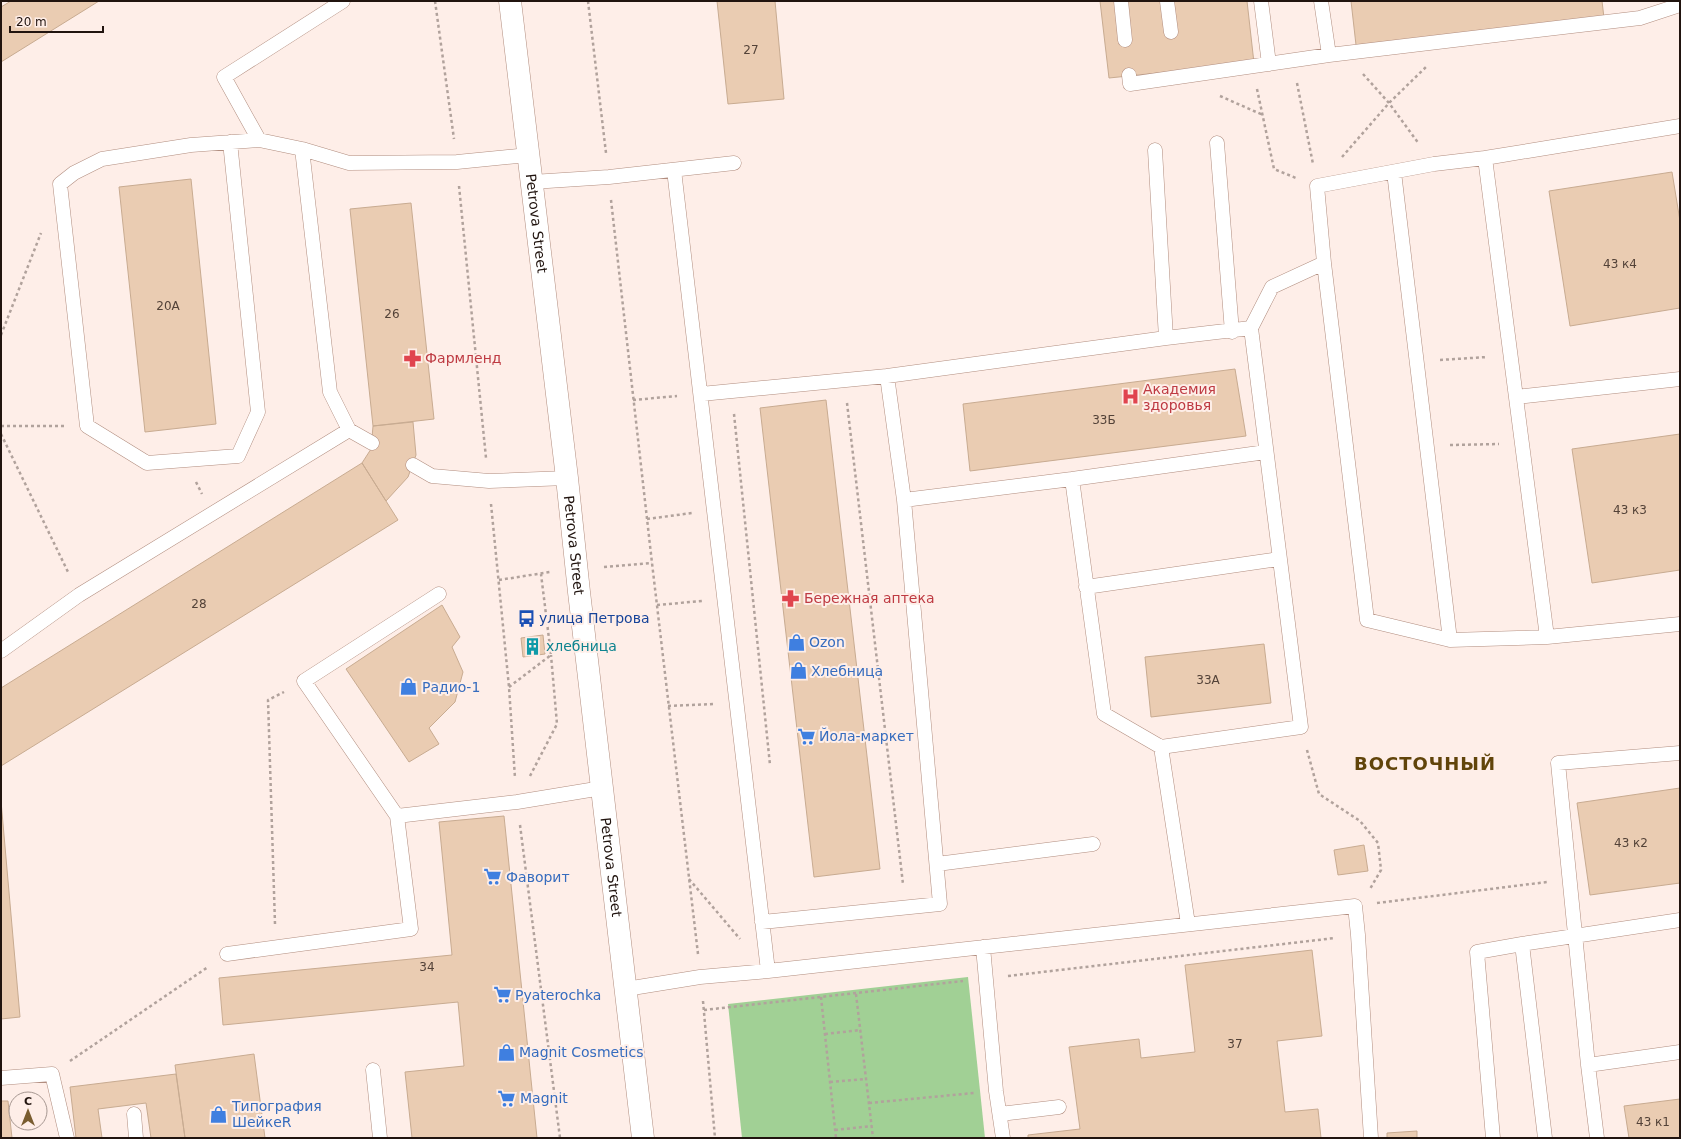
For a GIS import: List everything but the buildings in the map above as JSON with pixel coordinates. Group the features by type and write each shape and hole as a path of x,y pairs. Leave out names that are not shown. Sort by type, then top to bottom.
{"main road":[{"name":"Petrova Street","path":"510,1 643,1138"}],"lane":[{"path":"258,140 224,77 343,1"},
{"path":"1121,1 1125,40"},
{"path":"1167,1 1171,32"},
{"path":"1261,1 1269,64"},
{"path":"1321,1 1329,55"},
{"path":"1129,76 1130,84 1329,55 1640,18 1680,5"},
{"path":"1680,126 1485,158 1434,164 1317,186 1324,263 1367,620 1450,640 1547,637 1680,624"},
{"path":"230,142 258,412 238,456 147,463 87,426 60,184 74,173 102,159 191,145 230,142 258,140 349,163 456,162 528,155"},
{"path":"1217,143 1232,332"},
{"path":"302,150 330,392 349,430 372,443"},
{"path":"1155,150 1166,338"},
{"path":"1485,158 1547,637"},
{"path":"532,182 609,177 734,163"},
{"path":"674,170 768,971"},
{"path":"1394,172 1450,640"},
{"path":"1072,480 1104,714 1160,748 1301,727 1279,559 1252,328 1272,287 1324,263"},
{"path":"701,394 887,376 1166,338 1232,332 1252,328"},
{"path":"762,922 940,904 904,500 887,376"},
{"path":"1516,397 1680,379"},
{"path":"1,650 80,595 349,430"},
{"path":"904,500 1072,480 1266,452"},
{"path":"413,465 432,476 488,481 567,478"},
{"path":"1086,587 1279,559"},
{"path":"227,954 411,929 397,816 304,681 439,594"},
{"path":"1160,748 1188,924"},
{"path":"1598,1138 1588,1065 1558,764 1680,752"},
{"path":"397,816 517,802 602,788"},
{"path":"937,864 1093,844"},
{"path":"626,989 700,977 768,971 1355,906 1371,1138"},
{"path":"1493,1138 1477,952 1680,920"},
{"path":"1522,944 1545,1138"},
{"path":"983,947 996,1091 1003,1138"},
{"path":"1588,1065 1680,1052"},
{"path":"373,1070 380,1138"},
{"path":"1,1078 52,1074 67,1138"},
{"path":"1000,1114 1059,1108"},
{"path":"134,1114 136,1138"}],"path":[{"path":"435,1 456,162 509,687 517,802 560,1138"},
{"path":"588,1 704,1010 715,1138"},
{"path":"1294,60 1317,186"},
{"path":"1317,186 1389,103 1428,66"},
{"path":"1359,69 1389,103 1434,164"},
{"path":"1256,85 1274,169 1317,186"},
{"path":"1216,94 1263,115"},
{"path":"1,334 43,227"},
{"path":"1416,361 1511,355"},
{"path":"633,400 701,394"},
{"path":"847,401 903,884 896,884"},
{"path":"733,412 770,771"},
{"path":"1,426 87,426"},
{"path":"1,434 80,595"},
{"path":"1426,445 1522,443"},
{"path":"186,460 212,515"},
{"path":"517,802 556,724 551,655 541,574"},
{"path":"509,687 551,655"},
{"path":"276,948 268,700 304,681"},
{"path":"1301,727 1319,794 1360,821 1378,843 1381,870 1373,886 1355,906"},
{"path":"689,878 768,971"},
{"path":"1355,906 1569,879"},
{"path":"704,1010 856,994 1358,935"},
{"path":"52,1074 227,954"},
{"path":"856,994 873,1138"},
{"path":"821,997 836,1138"},
{"path":"824,1034 860,1030"},
{"path":"830,1082 866,1079"},
{"path":"869,1103 996,1091"},
{"path":"835,1130 872,1126"}],"green space":[{"path":"968,977 985,1138 742,1138 728,1004"}],"place":[{"name":"Фармленд","path":"412,358"},
{"name":"Академия здоровья","path":"1130,397"},
{"name":"Бережная аптека","path":"791,598"},
{"name":"улица Петрова","path":"526,618"},
{"name":"Ozon","path":"796,642"},
{"name":"хлебница","path":"533,646"},
{"name":"Хлебница","path":"798,671"},
{"name":"Радио-1","path":"409,687"},
{"name":"Йола-маркет","path":"806,736"},
{"name":"Фаворит","path":"493,877"},
{"name":"Pyaterochka","path":"502,995"},
{"name":"Magnit Cosmetics","path":"506,1052"},
{"name":"Magnit","path":"507,1098"},
{"name":"Типография ШейкеR","path":"219,1114"}],"district":[{"name":"ВОСТОЧНЫЙ","path":"1425,763"}]}
